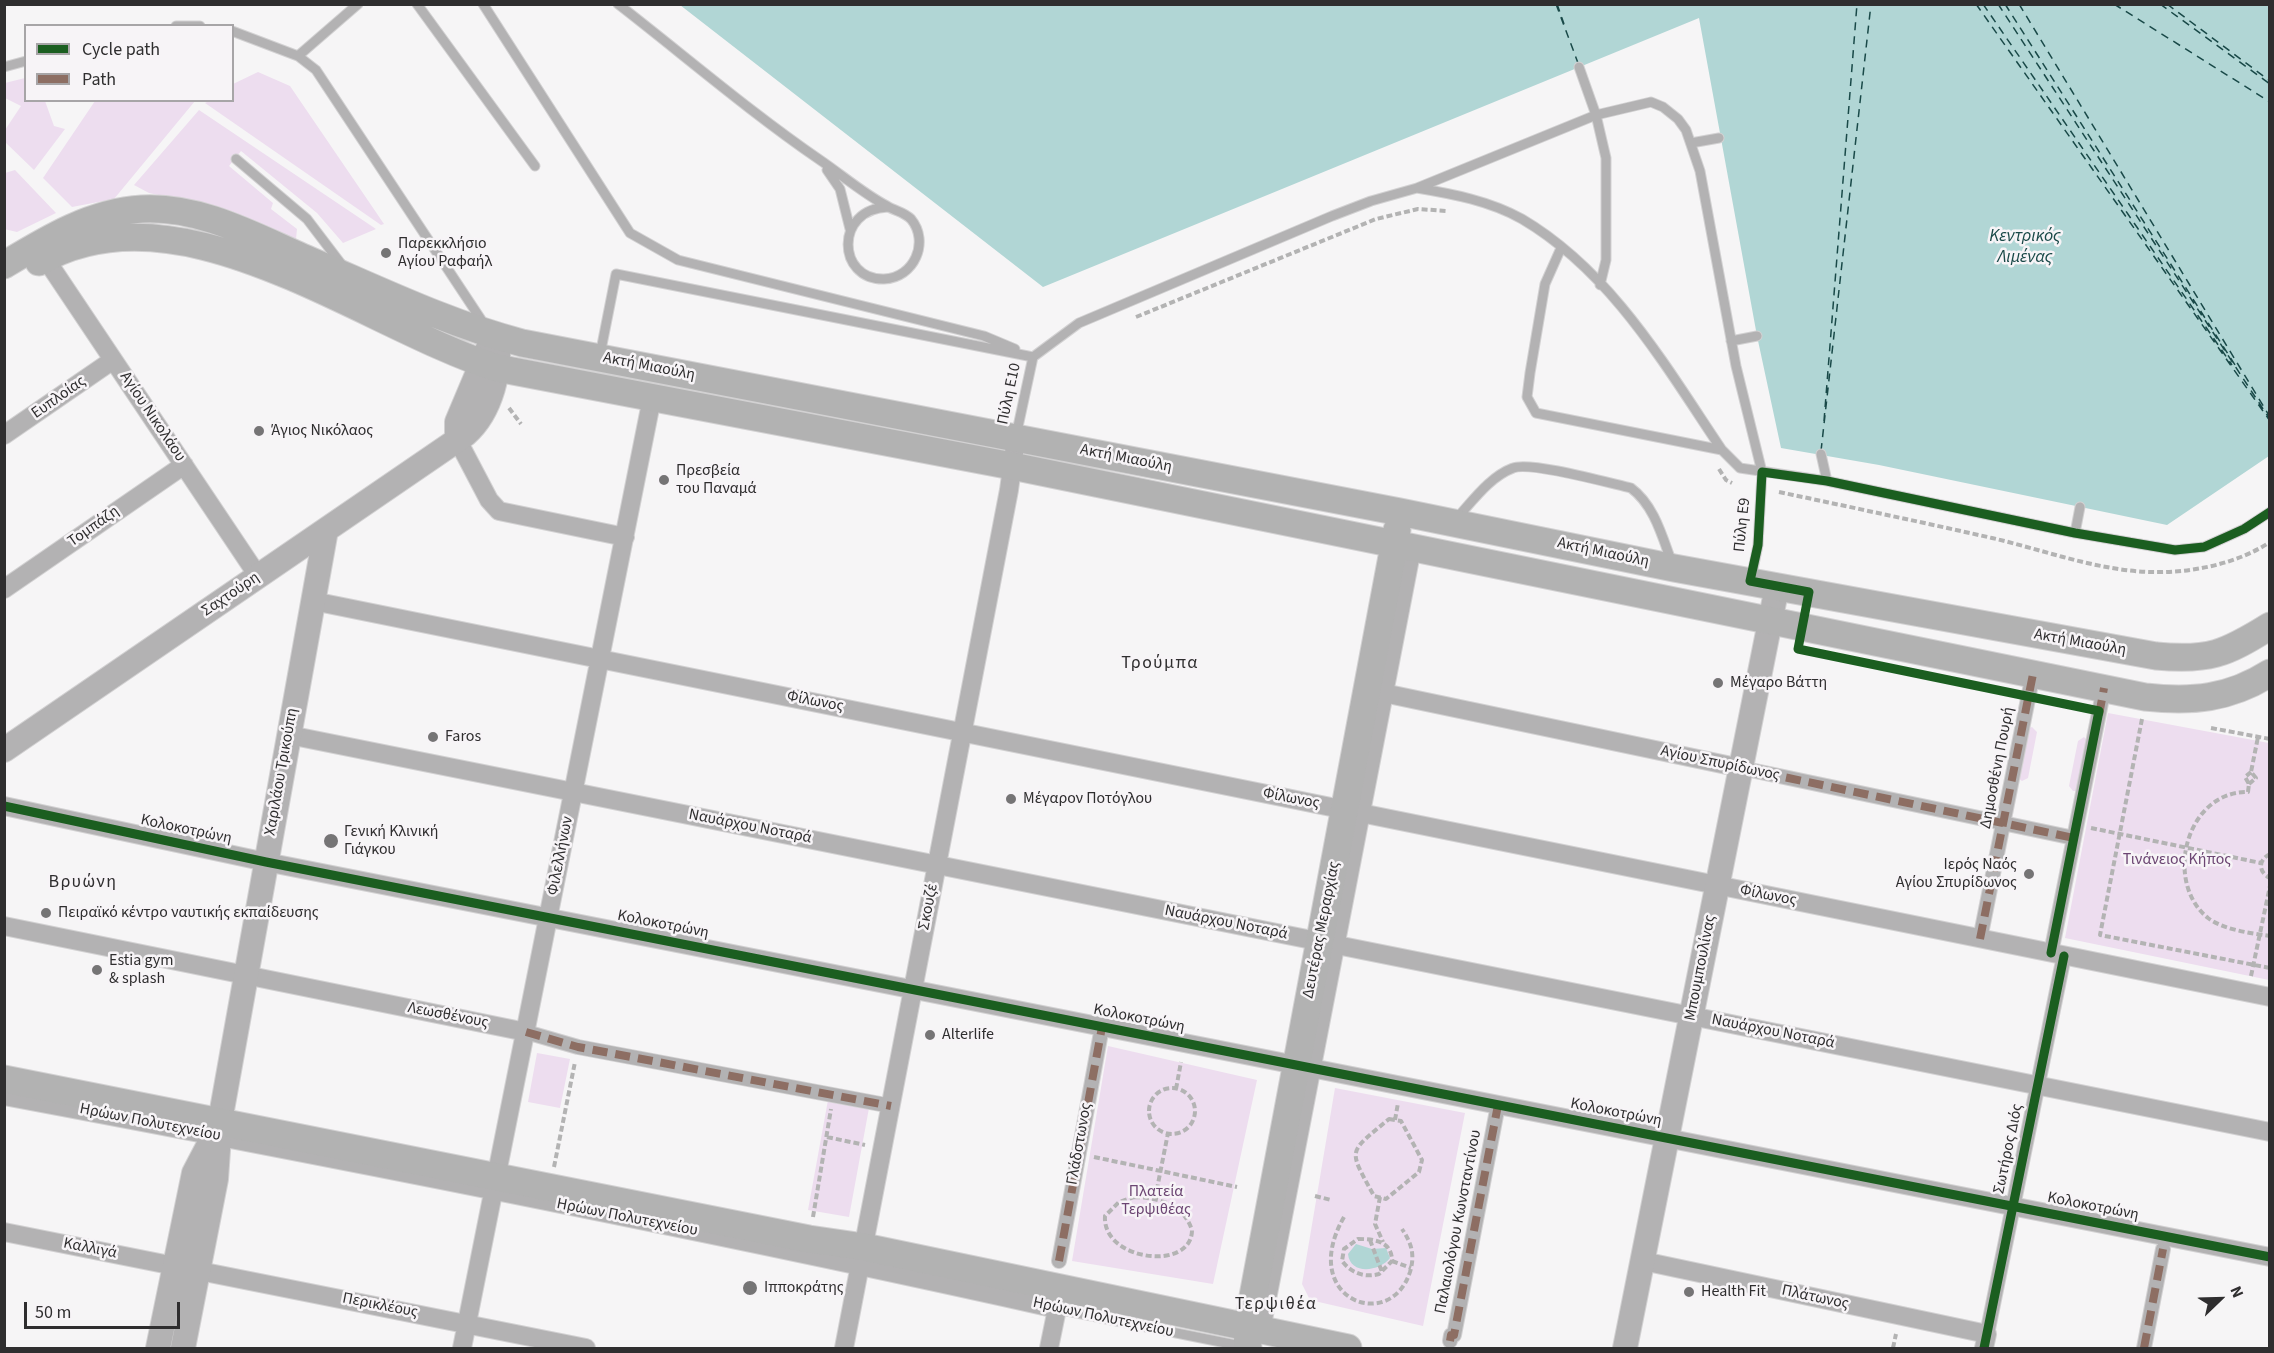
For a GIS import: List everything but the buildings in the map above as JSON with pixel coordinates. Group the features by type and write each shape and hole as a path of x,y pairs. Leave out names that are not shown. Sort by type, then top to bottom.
{"main road":[{"name":"Ακτή Μιαούλη","path":"4,265 47,239 82,223 123,212 159,210 229,224 455,323 496,336 1016,438 1409,531 1771,621 2145,697 2197,700 2235,692 2270,673"},
{"name":"Ακτή Μιαούλη","path":"4,283 45,258 93,242 113,238 155,237 200,244 250,260 338,297 459,355 490,366 1012,466 1409,531 1453,522 1674,568 2116,649 2180,658 2197,659 2217,655 2270,626"},
{"name":"Δευτέρας Μεραρχίας","path":"1251,1340 1375,691 1409,531"},
{"name":"Ηρώων Πολυτεχνείου","path":"4,1079 218,1131 496,1183 550,1188 809,1239 862,1256 1251,1340 1348,1348"}],"street":[{"name":"Αγίου Νικολάου","path":"45,258 258,576"},
{"name":"Σαχτούρη","path":"4,750 472,428 482,414 496,336"},
{"name":"Ευπλοίας","path":"4,435 113,360"},
{"name":"Φιλελλήνων","path":"462,1348 652,398"},
{"name":"Σκουζέ","path":"844,1348 963,732 1016,438"},
{"path":"457,439 489,500 499,512 625,537"},
{"name":"Τομπάζη","path":"4,589 184,465"},
{"name":"Χαριλάου Τρικούπη","path":"183,1348 216,1179 218,1131 326,530"},
{"name":"Μπουμπουλίνας","path":"1625,1348 1777,587"},
{"name":"Φίλωνος","path":"313,601 2270,997"},
{"name":"Δημοσθένη Πουρή","path":"1980,939 2033,674"},
{"name":"Σωτήρος Διός","path":"1986,1341 2038,1085 2076,832 2104,688"},
{"name":"Αγίου Σπυρίδωνος","path":"1375,691 2004,823 2076,832"},
{"name":"Ναυάρχου Νοταρά","path":"289,735 2270,1131"},
{"name":"Κολοκοτρώνη","path":"4,806 266,862 2270,1257"},
{"name":"Λεωσθένους","path":"4,926 526,1032 578,1047 891,1106"},
{"name":"Γλάδστωνος","path":"1059,1261 1102,1027"},
{"name":"Ηρώων Πολυτεχνείου","path":"4,1096 218,1131"},
{"name":"Παλαιολόγου Κωνσταντίνου","path":"1450,1341 1451,1335 1454,1335 1496,1105"},
{"name":"Χαριλάου Τρικούπη","path":"158,1348 194,1173 218,1131"},
{"name":"Ηρώων Πολυτεχνείου","path":"496,1183 862,1256"},
{"name":"Καλλιγά","path":"4,1232 175,1266"},
{"path":"2144,1348 2163,1248"},
{"name":"Πλάτωνος","path":"1643,1262 1986,1341"},
{"name":"Περικλέους","path":"175,1266 585,1348"},
{"path":"1049,1348 1060,1299"}],"lane":[{"path":"298,56 358,4"},
{"path":"417,4 535,166"},
{"path":"483,4 630,233 678,260 984,336 1033,357"},
{"path":"618,4 818,159 888,207 905,214 917,228 918,252 905,272 884,279 862,272 849,252 847,241 850,230 865,212 888,207"},
{"path":"234,32 298,56 316,70 460,289 486,326 496,336"},
{"path":"4,67 24,62"},
{"path":"1579,67 1596,115 1606,158 1606,260 1600,285"},
{"name":"Πύλη Ε9","path":"1033,357 1079,323 1332,216 1371,201 1417,188 1596,115 1652,102 1663,106 1678,119 1691,143 1700,171 1731,341 1762,472 1758,545 1750,581"},
{"path":"1691,143 1719,138"},
{"path":"236,159 308,219 356,280"},
{"path":"818,159 834,177 840,189 850,230"},
{"path":"1417,188 1477,200 1521,218 1562,248 1631,316 1722,450 1740,468 1827,481 2075,533 2175,550 2204,547 2244,530 2270,512"},
{"path":"1562,248 1545,284 1530,373 1527,397 1536,413 1722,450"},
{"path":"599,358 616,274 1033,357"},
{"path":"455,323 461,312 460,289"},
{"path":"1731,341 1757,336"},
{"name":"Πύλη Ε10","path":"1016,438 1033,357"},
{"path":"1821,454 1827,481"},
{"path":"1453,522 1486,486 1511,468 1520,465 1557,472 1631,488 1640,495 1656,520 1674,568"},
{"path":"2075,533 2080,507"},
{"path":"1472,1216 1496,1105"}],"path":[{"path":"1134,318 1376,219 1418,209 1449,211"},
{"path":"1703,447 1726,480 1732,483"},
{"path":"1779,492 2123,569 2153,572 2219,564 2243,557 2270,542"},
{"path":"2143,716 2100,934 2270,968"},
{"path":"2211,728 2270,739"},
{"path":"2258,737 2252,772 2256,778 2249,784 2247,792 2223,797 2206,810 2192,828 2186,849 2186,882 2195,903 2202,912 2218,923 2270,936"},
{"path":"2249,784 2244,777 2252,772"},
{"path":"2076,832 2120,834 2261,863"},
{"path":"2270,854 2261,863 2261,871 2270,878"},
{"path":"2253,965 2270,886"},
{"path":"550,1188 578,1047"},
{"path":"1176,1089 1182,1061"},
{"path":"1176,1089 1191,1098 1195,1110 1194,1118 1185,1129 1168,1133 1153,1123 1150,1107 1158,1093 1176,1089"},
{"path":"809,1239 834,1094"},
{"path":"1395,1120 1399,1100"},
{"path":"1389,1119 1395,1120 1401,1121 1422,1160 1419,1172 1386,1199 1374,1196 1353,1159 1356,1146 1389,1119"},
{"path":"1155,1199 1168,1133"},
{"path":"827,1137 862,1144 882,1152"},
{"path":"1078,1154 1237,1188"},
{"path":"1316,1196 1331,1200"},
{"path":"1134,1197 1155,1199 1173,1205 1185,1216 1192,1230 1186,1245 1177,1252 1162,1257 1132,1252 1116,1243 1105,1224 1107,1212 1126,1199 1134,1197"},
{"path":"1380,1197 1375,1224 1383,1242 1390,1250 1392,1261 1383,1272 1369,1276 1350,1269 1342,1261 1344,1249 1350,1242 1370,1240 1383,1242"},
{"path":"1344,1217 1331,1244 1329,1259 1332,1274 1346,1295 1373,1304 1388,1301 1407,1281 1413,1256 1411,1245 1402,1229"},
{"path":"1370,1240 1383,1272"},
{"path":"1392,1261 1411,1268"}],"green space":[{"path":"258,72 290,86 384,224 381,225 205,103 234,102 234,84"},
{"path":"24,78 24,102 45,102 54,126 65,129 34,170 5,142 5,130 21,106 5,98 5,83"},
{"path":"94,102 194,102 114,199 72,207 43,178"},
{"path":"199,110 376,229 343,243 317,213 241,151 229,166 273,203 271,209 297,229 296,239 231,211 149,193 134,185"},
{"path":"15,170 56,213 17,232 4,229 5,173"},
{"name":"Τινάνειος Κήπος","path":"2108,713 2269,743 2269,980 2065,938"},
{"path":"2032,727 2037,732 2028,778 2022,781 2019,779 2029,728"},
{"path":"2084,737 2088,741 2077,791 2073,791 2069,786 2078,741"},
{"name":"Πλατεία Τερψιθέας","path":"1108,1046 1257,1080 1213,1284 1072,1261"},
{"path":"537,1053 570,1059 560,1108 528,1102"},
{"path":"1335,1088 1465,1113 1423,1326 1310,1300 1302,1284"},
{"path":"828,1100 869,1108 849,1217 808,1210"}],"water":[{"name":"Κεντρικός Λιμένας","path":"680,5 2269,5 2269,456 2167,525 1879,465 1781,448 1757,336 1699,18 1043,287"},
{"path":"1356,1244 1372,1249 1386,1248 1390,1258 1379,1266 1359,1268 1350,1261 1348,1254"}],"ferry route":[{"path":"1556,4 1578,63"},
{"path":"1557,4 1564,24"},
{"path":"1824,421 1857,4"},
{"path":"1821,451 1871,4"},
{"path":"1976,4 2270,421"},
{"path":"1983,4 2232,365"},
{"path":"1998,4 2269,418"},
{"path":"2005,4 2235,365"},
{"path":"2019,4 2270,417"},
{"path":"2114,4 2270,102"},
{"path":"2160,4 2270,84"},
{"path":"2167,4 2270,81"}],"marked path":[{"path":"1980,939 2033,674"},
{"path":"2099,715 2104,688"},
{"path":"1741,768 2074,838"},
{"path":"1059,1261 1102,1027"},
{"path":"526,1032 578,1047 891,1106"},
{"path":"1450,1341 1451,1335 1454,1335 1498,1105"},
{"path":"2144,1348 2163,1249"}],"cycle path":[{"path":"2051,953 2099,711 1798,649 1809,592 1750,581 1758,545 1762,472 1827,481 2075,533 2175,550 2204,547 2244,529 2270,512"},
{"path":"4,806 266,862 2270,1257"},
{"path":"1984,1348 2064,956"}],"place":[{"name":"Παρεκκλήσιο Αγίου Ραφαήλ","path":"386,253"},
{"name":"Άγιος Νικόλαος","path":"259,431"},
{"name":"Πρεσβεία του Παναμά","path":"664,480"},
{"name":"Μέγαρο Βάττη","path":"1718,683"},
{"name":"Faros","path":"433,737"},
{"name":"Μέγαρον Ποτόγλου","path":"1011,799"},
{"name":"Γενική Κλινική Γιάγκου","path":"331,841"},
{"name":"Ιερός Ναός Αγίου Σπυρίδωνος","path":"2029,874"},
{"name":"Πειραϊκό κέντρο ναυτικής εκπαίδευσης","path":"46,913"},
{"name":"Estia gym & splash","path":"97,970"},
{"name":"Alterlife","path":"930,1035"},
{"name":"Ιπποκράτης","path":"750,1288"},
{"name":"Health Fit","path":"1689,1292"}],"district":[{"name":"Τρούμπα","path":"1160,664"},
{"name":"Βρυώνη","path":"83,883"},
{"name":"Τερψιθέα","path":"1276,1305"}]}
